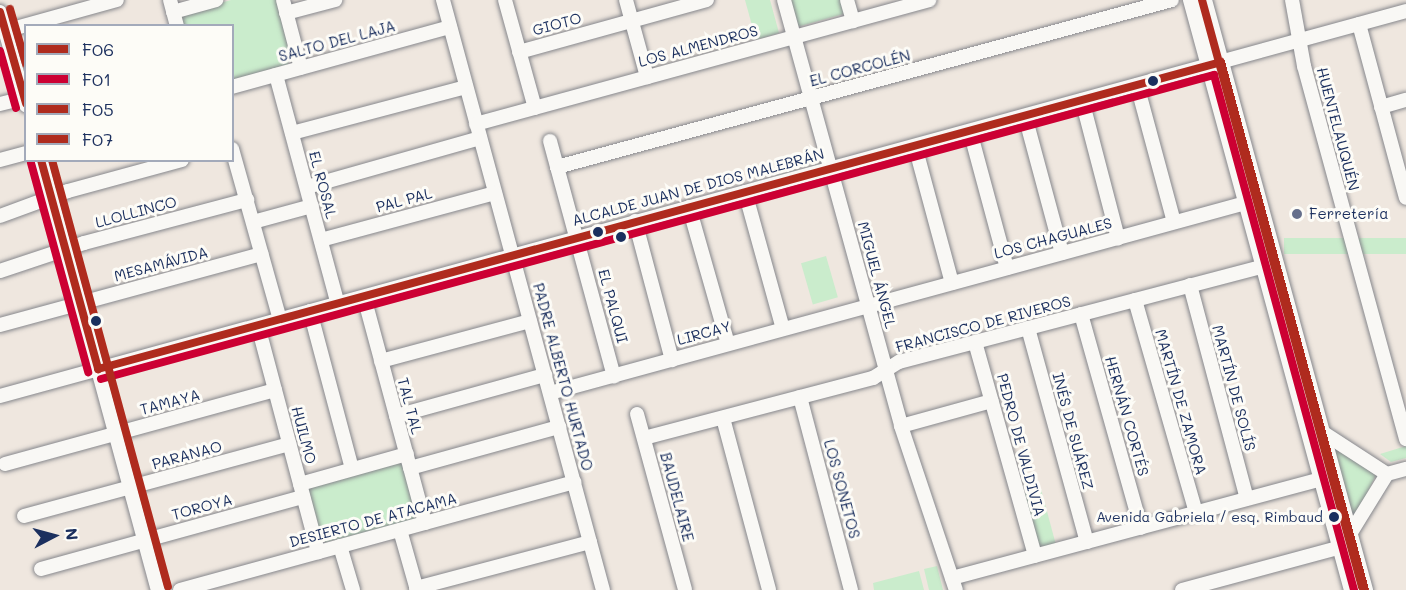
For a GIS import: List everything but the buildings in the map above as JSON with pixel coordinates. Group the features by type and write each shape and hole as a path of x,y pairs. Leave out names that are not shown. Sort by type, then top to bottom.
{"main road":[{"path":"1191,0 1215,64 1322,432 1345,541 1352,590"},
{"path":"1204,0 1215,64 1246,203 1322,479 1365,590"}],"street":[{"path":"30,24 117,0"},
{"path":"173,12 216,0"},
{"path":"301,68 285,7 335,0"},
{"name":"PADRE ALBERTO HURTADO","path":"442,0 603,590"},
{"path":"626,0 647,77"},
{"name":"GIOTO","path":"519,52 707,0"},
{"name":"MIGUEL ÁNGEL","path":"784,0 901,426 954,584"},
{"path":"847,0 853,21"},
{"name":"LOS ALMENDROS","path":"476,124 929,0"},
{"name":"EL CORCOLÉN","path":"557,167 1172,0"},
{"name":"HUENTELAUQUÉN","path":"1292,0 1300,40 1406,439"},
{"path":"508,1 519,52 535,108"},
{"path":"0,12 5,31 7,62 22,81"},
{"name":"ALCALDE JUAN DE DIOS MALEBRÁN","path":"0,396 1406,12"},
{"path":"1359,24 1406,198"},
{"path":"5,31 24,26"},
{"name":"SALTO DEL LAJA","path":"234,86 450,27"},
{"name":"EL ROSAL","path":"276,75 338,304"},
{"path":"1137,85 1174,222"},
{"path":"292,133 466,87"},
{"path":"1082,100 1118,238"},
{"path":"1382,107 1406,100"},
{"path":"0,104 24,101"},
{"path":"1025,116 1062,253"},
{"path":"970,131 1007,268"},
{"path":"307,187 480,138"},
{"name":"EL PALQUI","path":"550,141 614,376"},
{"path":"915,146 952,283"},
{"path":"0,160 24,154"},
{"path":"234,156 280,320"},
{"path":"42,162 158,590"},
{"path":"0,216 175,162"},
{"path":"745,192 783,329"},
{"name":"PAL PAL","path":"321,240 495,193"},
{"name":"LLOLLINCO","path":"0,271 247,200"},
{"name":"LOS CHAGUALES","path":"868,306 1246,203"},
{"path":"253,222 312,206"},
{"path":"689,207 728,344"},
{"path":"635,221 672,360"},
{"name":"MESAMÁVIDA","path":"0,325 262,254"},
{"name":"FRANCISCO DE RIVEROS","path":"644,438 873,378 899,362 1264,266"},
{"name":"MARTÍN DE SOLÍS","path":"1190,285 1247,499"},
{"name":"TAL TAL","path":"364,297 425,523"},
{"name":"MARTÍN DE ZAMORA","path":"1135,300 1196,513"},
{"name":"LIRCAY","path":"550,393 868,306"},
{"path":"310,311 352,469"},
{"name":"HERNÁN CORTÉS","path":"1081,314 1141,528"},
{"path":"381,361 530,321"},
{"name":"HUILMO","path":"258,326 318,552"},
{"name":"INÉS DE SUÁREZ","path":"1028,328 1087,542"},
{"name":"PEDRO DE VALDIVIA","path":"975,342 1035,556"},
{"path":"396,416 545,375"},
{"name":"TAMAYA","path":"5,464 275,390"},
{"name":"LOS SONETOS","path":"800,397 851,590"},
{"path":"901,426 992,401"},
{"name":"BAUDELAIRE","path":"637,414 685,590"},
{"path":"723,417 769,590"},
{"name":"TOROYA","path":"41,569 144,540 301,490 352,469 408,461 559,427"},
{"path":"1322,432 1387,474"},
{"name":"PARANAO","path":"24,516 289,444"},
{"path":"1182,590 1345,541 1387,474 1406,469"},
{"path":"954,584 1035,556 1322,479"},
{"name":"DESIERTO DE ATACAMA","path":"180,590 575,482"},
{"path":"400,530 416,589 590,542"},
{"path":"340,546 353,590"}],"green space":[{"path":"231,0 276,0 291,58 287,65 234,80 234,24 180,24 181,14"},
{"path":"745,0 770,0 779,33 756,40"},
{"path":"790,0 843,0 847,13 797,27"},
{"path":"1284,238 1406,238 1406,254 1284,254"},
{"path":"826,256 838,297 813,305 801,263"},
{"path":"1406,446 1406,458 1391,462 1380,454"},
{"path":"1334,448 1376,475 1354,519"},
{"path":"403,460 418,519 319,544 304,485"},
{"path":"1041,489 1056,546 1036,551 1021,494"},
{"path":"937,566 943,590 929,590 924,569"},
{"path":"919,571 924,590 874,590 873,583"}],"transit line":[{"name":"F05","path":"1202,0 1362,587"},
{"name":"F07","path":"10,9 24,57"},
{"name":"F06","path":"0,12 24,96"},
{"name":"F01","path":"0,51 16,108"},
{"name":"F06","path":"98,369 1221,62 1365,590"},
{"name":"F01","path":"101,379 1214,75 1354,590"},
{"name":"F06","path":"42,162 98,369"},
{"name":"F07","path":"53,162 168,587"},
{"name":"F01","path":"31,163 88,372"}],"place":[{"name":"Ferretería","path":"1297,214"},
{"name":"Avenida Gabriela / esq. Rimbaud","path":"1334,517"}]}
